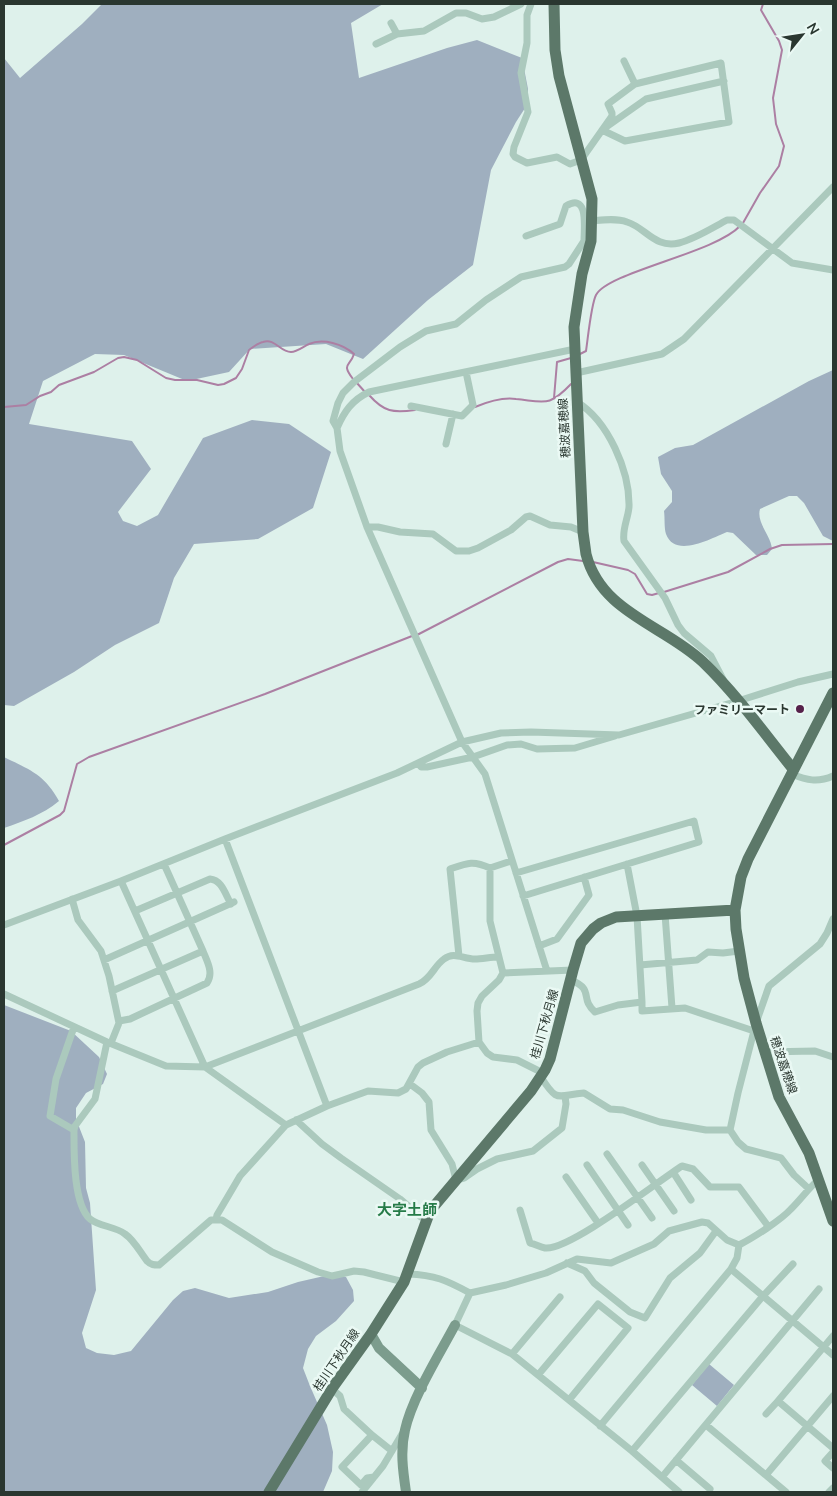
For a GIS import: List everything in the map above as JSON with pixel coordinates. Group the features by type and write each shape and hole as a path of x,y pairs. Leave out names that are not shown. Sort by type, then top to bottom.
{"main road":[{"name":"穂波嘉穂線","path":"554,4 555,50 559,76 592,199 592,221 577,299 574,327 583,532 586,555 609,595 620,607 686,648 725,684 792,772"},
{"path":"735,910 741,877 748,859 833,693"},
{"name":"穂波嘉穂線","path":"735,910 739,951 755,1027 780,1097 809,1153 818,1180 829,1202 833,1221"},
{"name":"桂川下秋月線","path":"269,1492 332,1389 371,1334 406,1278 426,1219 437,1202 542,1075 550,1058 581,943 593,929 608,919 616,917 735,910"}],"street":[{"path":"376,44 397,34 424,31 456,13 466,13 482,19 494,17 521,4"},
{"path":"531,4 527,15 527,43 521,73 528,112 514,147 515,157 527,162 557,157 570,164 581,160 602,130 612,116 608,104 635,84 721,63 729,122 625,141 602,130"},
{"path":"391,23 397,34"},
{"path":"624,61 635,84"},
{"path":"602,130 646,99 724,81"},
{"path":"576,373 662,354 673,348 772,250 833,186"},
{"path":"526,236 560,224 566,206 570,203 582,206 584,210 588,241 569,264 521,278 486,300 456,324 426,331 400,347 354,382 343,393 333,421 337,428 340,450 367,527 462,742 485,774 546,971"},
{"path":"592,221 627,222 651,238 677,244 727,220 734,220 792,263 833,270"},
{"path":"337,428 350,405 369,392 575,349"},
{"path":"411,406 462,416 473,405 466,372"},
{"path":"577,402 588,409 602,426 616,449 626,482 629,507 623,535 624,541 664,598 684,633 711,656 725,684"},
{"path":"446,444 453,414"},
{"path":"367,527 378,527 400,532 434,534 456,551 469,551 478,548 511,530 526,517 530,516 550,525 571,527 583,532"},
{"path":"418,763 421,767 427,767 473,757 507,744 521,744 537,749 575,748 798,682 833,674"},
{"path":"4,925 397,773 462,742 501,734 524,732 619,735"},
{"path":"792,772 813,781 822,781 833,776"},
{"path":"516,873 694,820 699,842 523,896"},
{"path":"225,839 327,1106"},
{"path":"460,956 450,869 469,862 490,868 511,861"},
{"path":"119,1021 130,1019 209,981 209,965 164,864"},
{"path":"627,864 637,916 642,1011 685,1008 755,1027"},
{"path":"490,868 490,921 503,973 499,980 478,1002 479,1042 487,1053 493,1057 517,1060 542,1075 550,1092 559,1097 584,1093 610,1109 623,1110 660,1122 706,1130 730,1130"},
{"path":"539,946 557,939 589,895 584,877"},
{"path":"104,960 232,903 220,883 213,879 206,880 135,911"},
{"path":"121,881 205,1067 286,1125"},
{"path":"72,899 78,920 96,943 104,960 119,1021 118,1028 109,1043 95,1098 74,1130 75,1180 86,1213 95,1222 124,1233 150,1264 159,1265 211,1220 216,1219 222,1220 272,1252 318,1272 332,1276 354,1271 406,1278 428,1274 450,1282 470,1294 546,1273 567,1262 583,1259 611,1263 654,1244 669,1231 702,1222 708,1224 727,1240 739,1245"},
{"path":"665,914 672,1008"},
{"path":"809,1189 794,1175 781,1158 746,1149 738,1142 730,1130 755,1027 770,986 830,935 833,919"},
{"path":"112,991 203,951"},
{"path":"640,965 696,960 708,952 739,951"},
{"path":"4,994 109,1043 166,1066 205,1067 419,984 428,978 445,958 454,955 473,959 498,957"},
{"path":"503,973 546,971 572,975 586,990 590,1008 595,1012 618,1005 642,1002"},
{"path":"74,1027 56,1079 50,1116 74,1130"},
{"path":"216,1219 240,1176 286,1125 327,1106 368,1091 398,1093 406,1089 418,1067 423,1063 447,1052 479,1042"},
{"path":"764,1052 815,1051 833,1057"},
{"path":"410,1084 422,1093 429,1102 431,1130 452,1164 456,1180 464,1178 497,1159 532,1151 562,1128 566,1096"},
{"path":"296,1120 322,1144 400,1198 426,1219"},
{"path":"607,1154 652,1218"},
{"path":"587,1165 628,1225"},
{"path":"642,1165 674,1211"},
{"path":"520,1210 530,1243 546,1248 570,1241 618,1211 682,1166 693,1168 710,1187 739,1187 768,1226"},
{"path":"673,1172 691,1200"},
{"path":"566,1176 598,1223"},
{"path":"739,1245 757,1235 790,1210 818,1180"},
{"path":"567,1262 585,1271 606,1294 637,1316 645,1318 670,1278 700,1252 716,1231"},
{"path":"600,1426 730,1269 737,1258 739,1245"},
{"path":"632,1452 792,1264"},
{"path":"730,1269 833,1355"},
{"path":"662,1477 819,1289"},
{"path":"406,1492 402,1456 405,1430 411,1411 470,1294"},
{"path":"538,1375 606,1294"},
{"path":"512,1354 560,1297"},
{"path":"598,1304 628,1328"},
{"path":"569,1400 637,1316"},
{"path":"455,1325 512,1354 678,1492"},
{"path":"371,1334 379,1348 422,1388"},
{"path":"766,1414 833,1336"},
{"path":"332,1389 340,1396 344,1409 392,1451"},
{"path":"766,1475 833,1396"},
{"path":"778,1401 833,1450 825,1461 833,1468"},
{"path":"706,1425 786,1492"},
{"path":"362,1492 374,1478 405,1430"},
{"path":"372,1435 342,1467 361,1485 367,1478 374,1478"},
{"path":"676,1460 710,1489"},
{"path":"829,1492 833,1488"}],"shaded area":[{"path":"102,4 383,4 351,23 359,78 447,48 477,40 522,58 528,89 527,105 491,170 473,265 428,300 363,359 326,344 250,349 229,372 187,381 124,355 95,354 43,381 29,424 132,441 151,469 118,512 123,521 137,526 158,515 203,438 252,420 289,424 331,452 313,508 258,539 194,544 174,578 159,623 115,645 74,672 14,706 4,705 4,58 20,78"},
{"path":"833,370 833,541 823,536 804,503 797,496 789,496 760,509 760,519 772,549 767,555 756,555 733,533 727,532 694,545 677,545 671,541 665,532 664,511 672,502 672,491 661,474 658,457 675,448 693,445 809,381"},
{"path":"4,757 36,774 48,785 59,801 39,814 4,828"},
{"path":"4,1005 71,1031 99,1057 107,1074 103,1084 86,1093 76,1108 76,1119 85,1142 86,1188 90,1203 96,1290 82,1333 86,1348 97,1353 114,1355 131,1351 173,1300 183,1291 195,1288 229,1298 268,1292 298,1282 333,1274 346,1277 353,1290 354,1301 336,1321 316,1336 308,1349 303,1368 327,1425 333,1452 332,1471 323,1492 4,1492"},
{"path":"709,1364 734,1385 717,1406 692,1385"}],"waterway":[{"path":"743,223 760,193 779,166 784,146 776,124 773,98 782,50 779,41 761,10 763,4"},
{"path":"580,354 586,351 594,300 596,295 605,287 620,278 709,245 727,236 740,226"},
{"path":"4,407 26,405 40,396 51,392 59,385 94,372 118,358 124,357 137,360 166,378 197,380 218,385 224,384 236,378 242,369 249,350 259,343 267,341 291,352 315,342 339,345 354,354 347,367 353,379"},
{"path":"554,398 557,362 571,358"},
{"path":"356,382 365,392"},
{"path":"475,407 506,399 541,402 552,400 571,384"},
{"path":"369,395 379,405 389,410 415,410"},
{"path":"664,592 728,572 770,549 782,545 833,544"},
{"path":"417,635 558,562 568,559 583,561"},
{"path":"593,562 628,570 635,574 647,594 659,593"},
{"path":"4,845 60,815 64,811 77,764 89,757 265,694 412,636"}],"place":[{"name":"ファミリーマート","path":"800,709"}],"district":[{"name":"大字土師","path":"407,1209"}]}
